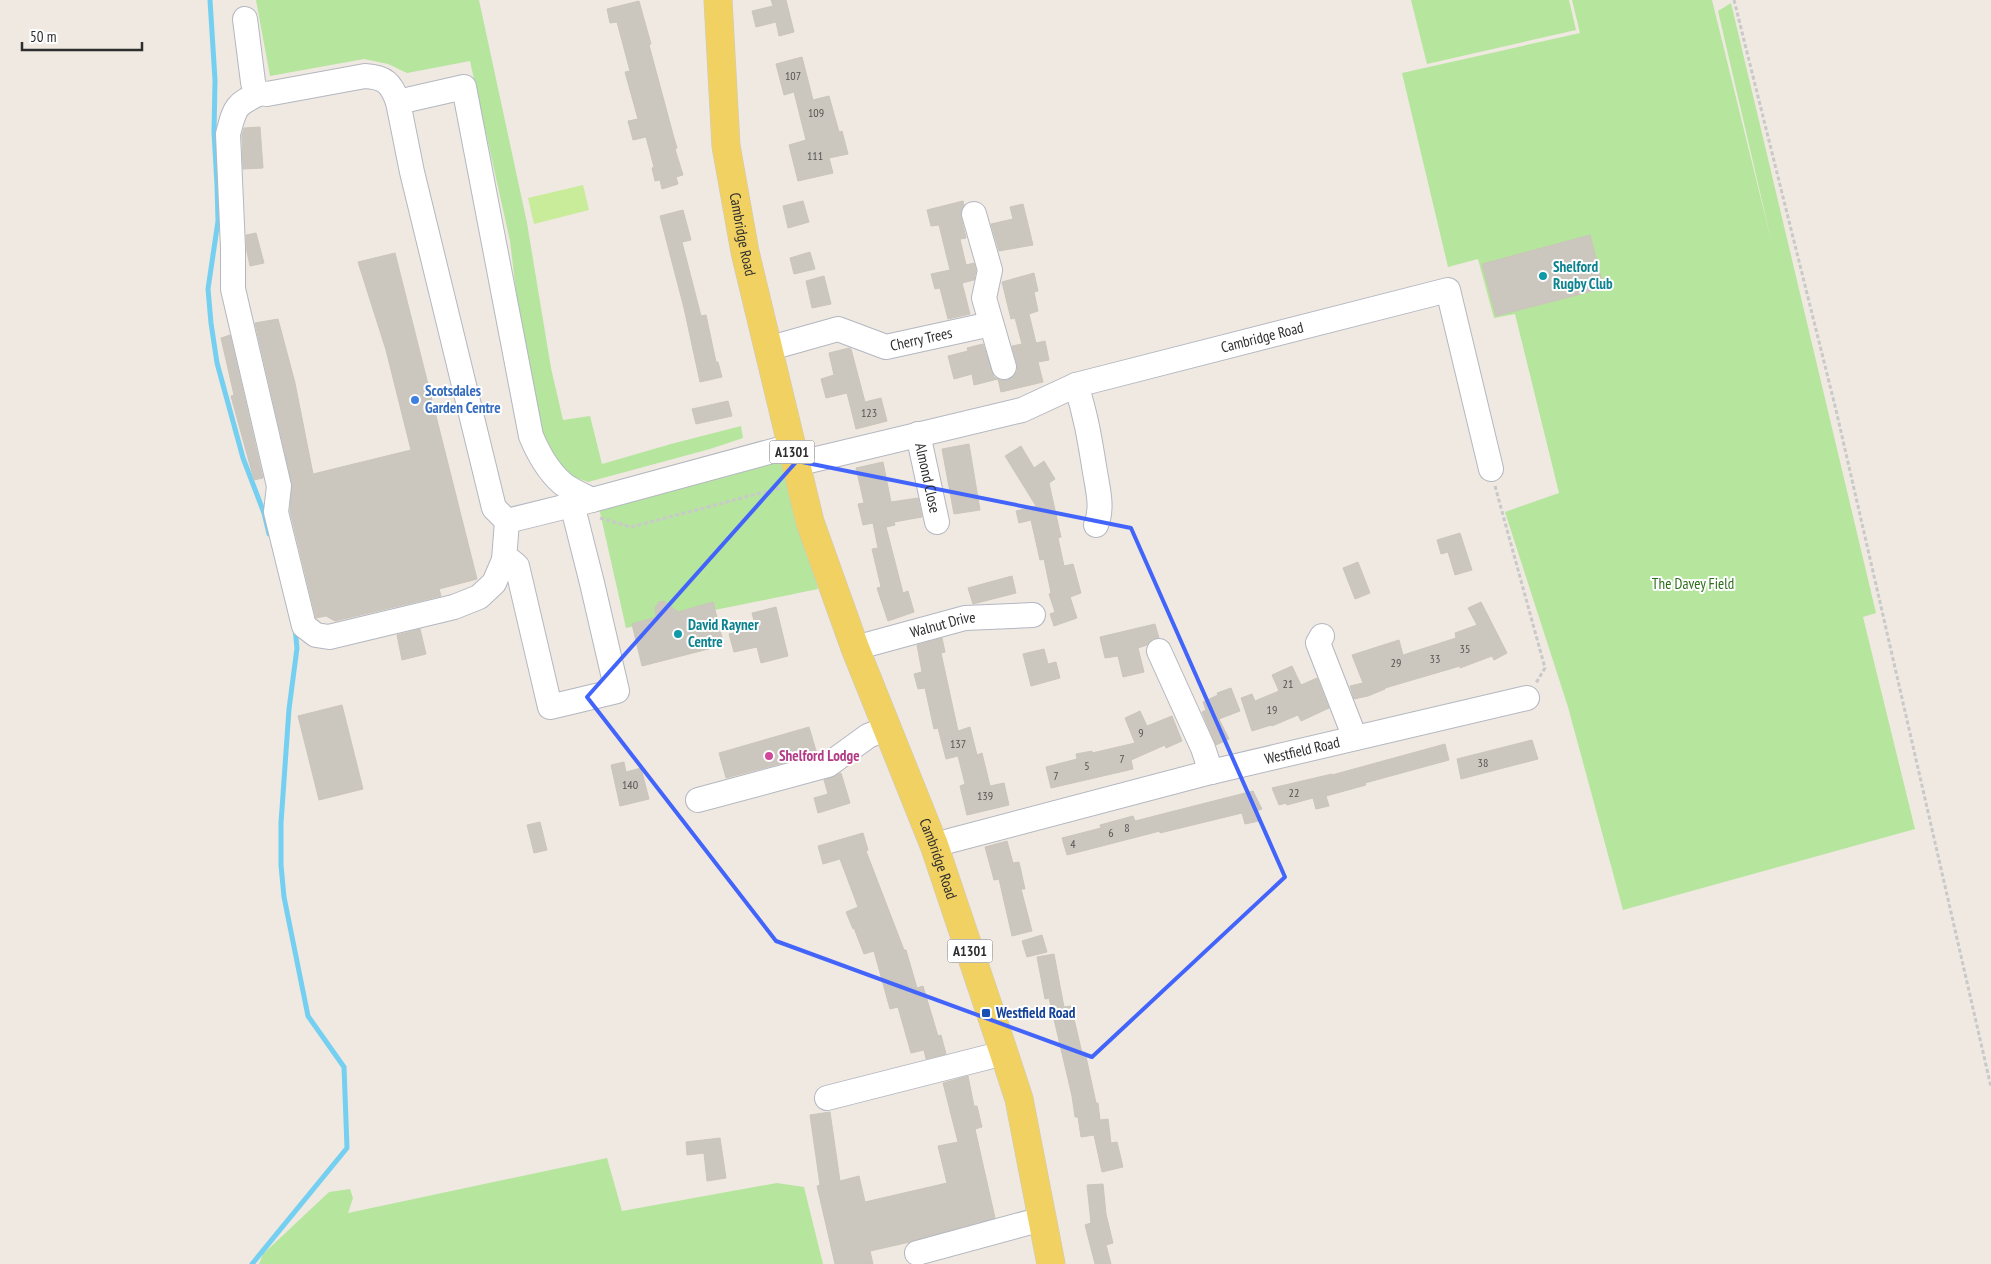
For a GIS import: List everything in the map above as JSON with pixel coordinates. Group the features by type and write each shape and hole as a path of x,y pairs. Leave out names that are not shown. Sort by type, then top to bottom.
{"main road":[{"name":"Cambridge Road","path":"718,0 726,146 745,252 810,522 855,648 934,845 1004,1052 1019,1099 1051,1264"}],"street":[{"path":"245,19 253,82 255,90 260,93 267,94 365,76 380,76 393,88 398,102 412,172 494,508 506,521 504,560 494,583 479,597 454,607 328,637 316,635 304,626 276,512 279,486 233,289 228,134 232,118 240,103 260,93"},
{"path":"398,102 464,88 531,436 539,455 566,487 580,508 592,583 617,691 550,707 517,566 511,561 504,560"},
{"path":"974,214 990,270 984,298 1004,367"},
{"name":"Cambridge Road","path":"796,464 1022,410 1076,385 1448,290 1491,469"},
{"name":"Cherry Trees","path":"767,349 838,329 886,347 991,324"},
{"path":"1076,385 1090,434 1099,499 1099,517 1096,525"},
{"name":"Almond Close","path":"918,434 937,522"},
{"path":"506,521 580,508 796,464"},
{"name":"Walnut Drive","path":"855,648 965,618 1032,615"},
{"path":"1322,636 1318,643 1355,738"},
{"path":"1159,652 1203,748 1210,772"},
{"name":"Westfield Road","path":"934,845 1210,772 1527,698"},
{"path":"698,800 828,765 868,736 887,728"},
{"path":"827,1098 1004,1052"},
{"path":"916,1253 1042,1219"}],"path":[{"path":"1734,0 1836,410 1991,1086"},
{"path":"580,508 593,516 631,527 796,464"},
{"path":"1491,469 1545,668 1527,698"}],"highlighted area":[{"path":"797,461 1131,528 1285,877 1092,1057 776,941 587,697"}],"green space":[{"path":"256,0 479,0 527,223 551,368 563,420 590,416 602,464 741,426 743,438 710,449 588,482 563,473 550,456 535,417 526,374 510,241 470,61 407,73 388,64 364,59 270,76"},
{"path":"1411,0 1569,0 1576,30 1427,64"},
{"name":"The Davey Field","path":"1572,0 1712,0 1772,244 1718,11 1731,3 1876,613 1863,617 1915,829 1623,910 1568,707 1505,512 1559,493 1515,314 1494,318 1478,259 1448,267 1402,73 1580,33"},
{"path":"583,185 589,210 534,224 528,198"},
{"path":"783,460 818,589 626,628 599,508"},
{"path":"607,1158 622,1211 777,1183 804,1187 823,1264 259,1264 263,1254 329,1192 350,1189 353,1198 348,1213"}],"building":[{"path":"771,0 786,0 794,32 779,36 776,22 756,27 752,11 773,6"},
{"path":"639,1 683,175 676,177 678,184 662,189 660,180 655,181 652,168 654,167 646,137 633,140 628,121 638,119 625,72 630,71 617,22 610,23 607,9"},
{"path":"802,57 813,100 829,96 839,132 842,131 848,154 829,158 833,173 798,181 789,145 806,140 794,92 784,95 776,64"},
{"path":"260,127 263,168 243,169 242,135 244,128"},
{"path":"803,201 809,222 788,228 783,206"},
{"path":"963,201 961,217 966,238 960,239 966,265 974,263 976,270 974,280 962,283 970,314 948,319 940,288 935,289 931,274 950,270 939,225 931,226 927,210"},
{"path":"1023,204 1033,245 999,251 991,224 1013,219 1010,207"},
{"path":"683,210 691,240 682,242 701,316 706,315 716,362 718,362 722,377 700,382 684,308 660,216"},
{"path":"256,233 264,263 250,266 246,235"},
{"name":"Shelford Rugby Club","path":"1590,235 1604,288 1496,316 1482,264"},
{"path":"810,252 815,269 794,274 790,258"},
{"name":"Scotsdales Garden Centre","path":"395,253 477,579 439,589 441,596 335,621 326,616 316,618 290,511 292,483 255,323 278,319 295,383 313,474 411,450 386,350 358,262"},
{"path":"1034,273 1038,291 1034,292 1038,311 1029,314 1036,343 1045,341 1049,360 1038,362 1043,382 1001,392 998,379 1007,380 1014,376 1017,371 1017,364 1012,346 1022,344 1015,318 1011,319 1002,282"},
{"path":"824,276 831,304 812,308 806,281"},
{"path":"230,335 263,478 254,480 231,396 234,395 221,338"},
{"path":"983,344 994,377 998,379 974,385 972,374 954,379 948,356 968,351 967,348"},
{"path":"851,349 865,402 881,398 887,421 856,429 847,393 826,398 821,379 834,375 829,353"},
{"path":"728,401 732,416 696,424 692,409"},
{"path":"969,444 980,510 954,514 942,449"},
{"path":"1021,446 1034,468 1044,461 1055,479 1049,483 1061,537 1058,538 1064,566 1073,564 1081,593 1070,597 1077,618 1054,626 1050,614 1055,612 1049,594 1051,593 1044,559 1040,560 1031,520 1019,523 1016,511 1036,506 1005,456"},
{"path":"883,462 891,502 918,498 922,517 894,522 895,525 886,527 903,593 908,591 914,612 888,621 877,588 881,587 872,549 878,548 873,523 863,525 858,504 864,503 856,468"},
{"path":"1460,533 1472,570 1455,575 1448,552 1441,554 1437,540"},
{"path":"1358,562 1370,593 1355,599 1343,568"},
{"path":"1012,576 1016,593 973,604 968,588"},
{"name":"David Rayner Centre","path":"664,601 678,612 713,602 724,645 642,666 632,624 656,617 655,608 659,602"},
{"path":"1481,602 1507,653 1494,660 1492,656 1460,668 1460,666 1354,699 1350,686 1363,683 1352,655 1399,640 1403,655 1456,638 1455,633 1477,625 1468,608"},
{"path":"776,607 788,656 761,663 757,647 734,652 729,634 756,628 752,613"},
{"path":"1155,624 1159,638 1153,639 1147,645 1138,648 1144,672 1123,677 1118,656 1105,658 1100,637"},
{"path":"420,629 426,654 402,660 397,635"},
{"path":"942,638 945,652 941,653 958,731 970,727 977,755 982,753 990,786 1004,783 1009,805 967,815 960,786 965,784 958,756 946,759 938,728 934,729 925,688 918,689 914,674 922,672 917,645"},
{"path":"1044,649 1048,664 1056,662 1060,678 1031,686 1023,654"},
{"path":"1292,666 1301,685 1317,678 1329,708 1301,721 1298,715 1272,726 1252,731 1241,698 1252,694 1255,701 1279,691 1272,675"},
{"path":"1231,688 1240,711 1219,719 1229,739 1216,745 1202,712 1206,710 1203,702 1218,695 1217,693"},
{"path":"342,705 363,789 319,800 298,716"},
{"path":"1140,711 1147,726 1172,716 1182,741 1166,748 1165,745 1131,760 1133,769 1051,788 1046,767 1077,759 1076,754 1092,751 1092,753 1135,743 1125,718"},
{"name":"Shelford Lodge","path":"809,727 817,754 726,778 719,753"},
{"path":"1532,740 1538,759 1461,779 1457,759"},
{"path":"1445,744 1449,760 1365,783 1366,785 1326,796 1329,806 1316,809 1313,798 1287,805 1286,803 1279,805 1272,788 1332,775"},
{"path":"624,762 626,772 641,768 649,799 620,806 611,765"},
{"path":"841,773 850,803 818,813 814,798 828,794 824,780"},
{"path":"1253,791 1262,809 1256,811 1259,821 1245,824 1242,813 1160,833 1160,831 1067,855 1062,838 1101,828 1100,825 1133,816 1135,821"},
{"path":"540,822 547,850 534,853 527,825"},
{"path":"863,833 868,850 866,851 904,950 906,950 917,988 923,986 938,1036 941,1035 946,1054 926,1059 924,1050 911,1053 898,1007 890,1009 874,951 864,954 846,912 858,907 840,859 823,864 818,846"},
{"path":"1007,841 1013,863 1019,862 1025,889 1021,889 1032,931 1012,936 999,879 994,880 985,847"},
{"path":"1042,935 1047,952 1027,957 1022,941"},
{"path":"1054,954 1064,1007 1071,1006 1082,1053 1085,1052 1096,1103 1098,1103 1100,1120 1108,1119 1111,1143 1117,1142 1123,1167 1102,1172 1094,1135 1081,1137 1078,1117 1075,1117 1072,1096 1049,998 1045,999 1037,957"},
{"path":"968,1076 974,1106 977,1106 982,1127 975,1129 995,1218 910,1242 870,1251 873,1264 835,1264 817,1186 820,1185 810,1115 830,1112 840,1181 859,1176 865,1202 947,1183 938,1146 958,1142 943,1083"},
{"path":"720,1138 726,1178 707,1181 704,1153 687,1155 686,1142"},
{"path":"1103,1184 1106,1214 1113,1243 1106,1245 1111,1264 1095,1264 1085,1225 1091,1223 1087,1185"}],"waterway":[{"path":"210,0 215,80 214,132 218,221 208,289 211,323 217,363 243,458 264,513 269,534"},
{"path":"252,1264 347,1148 344,1067 308,1016 284,897 281,865 281,823 289,709 297,648 295,628"}],"place":[{"name":"Shelford Rugby Club","path":"1543,276"},
{"name":"Scotsdales Garden Centre","path":"415,400"},
{"name":"David Rayner Centre","path":"678,634"},
{"name":"Shelford Lodge","path":"769,756"},
{"name":"Westfield Road","path":"986,1013"}]}
